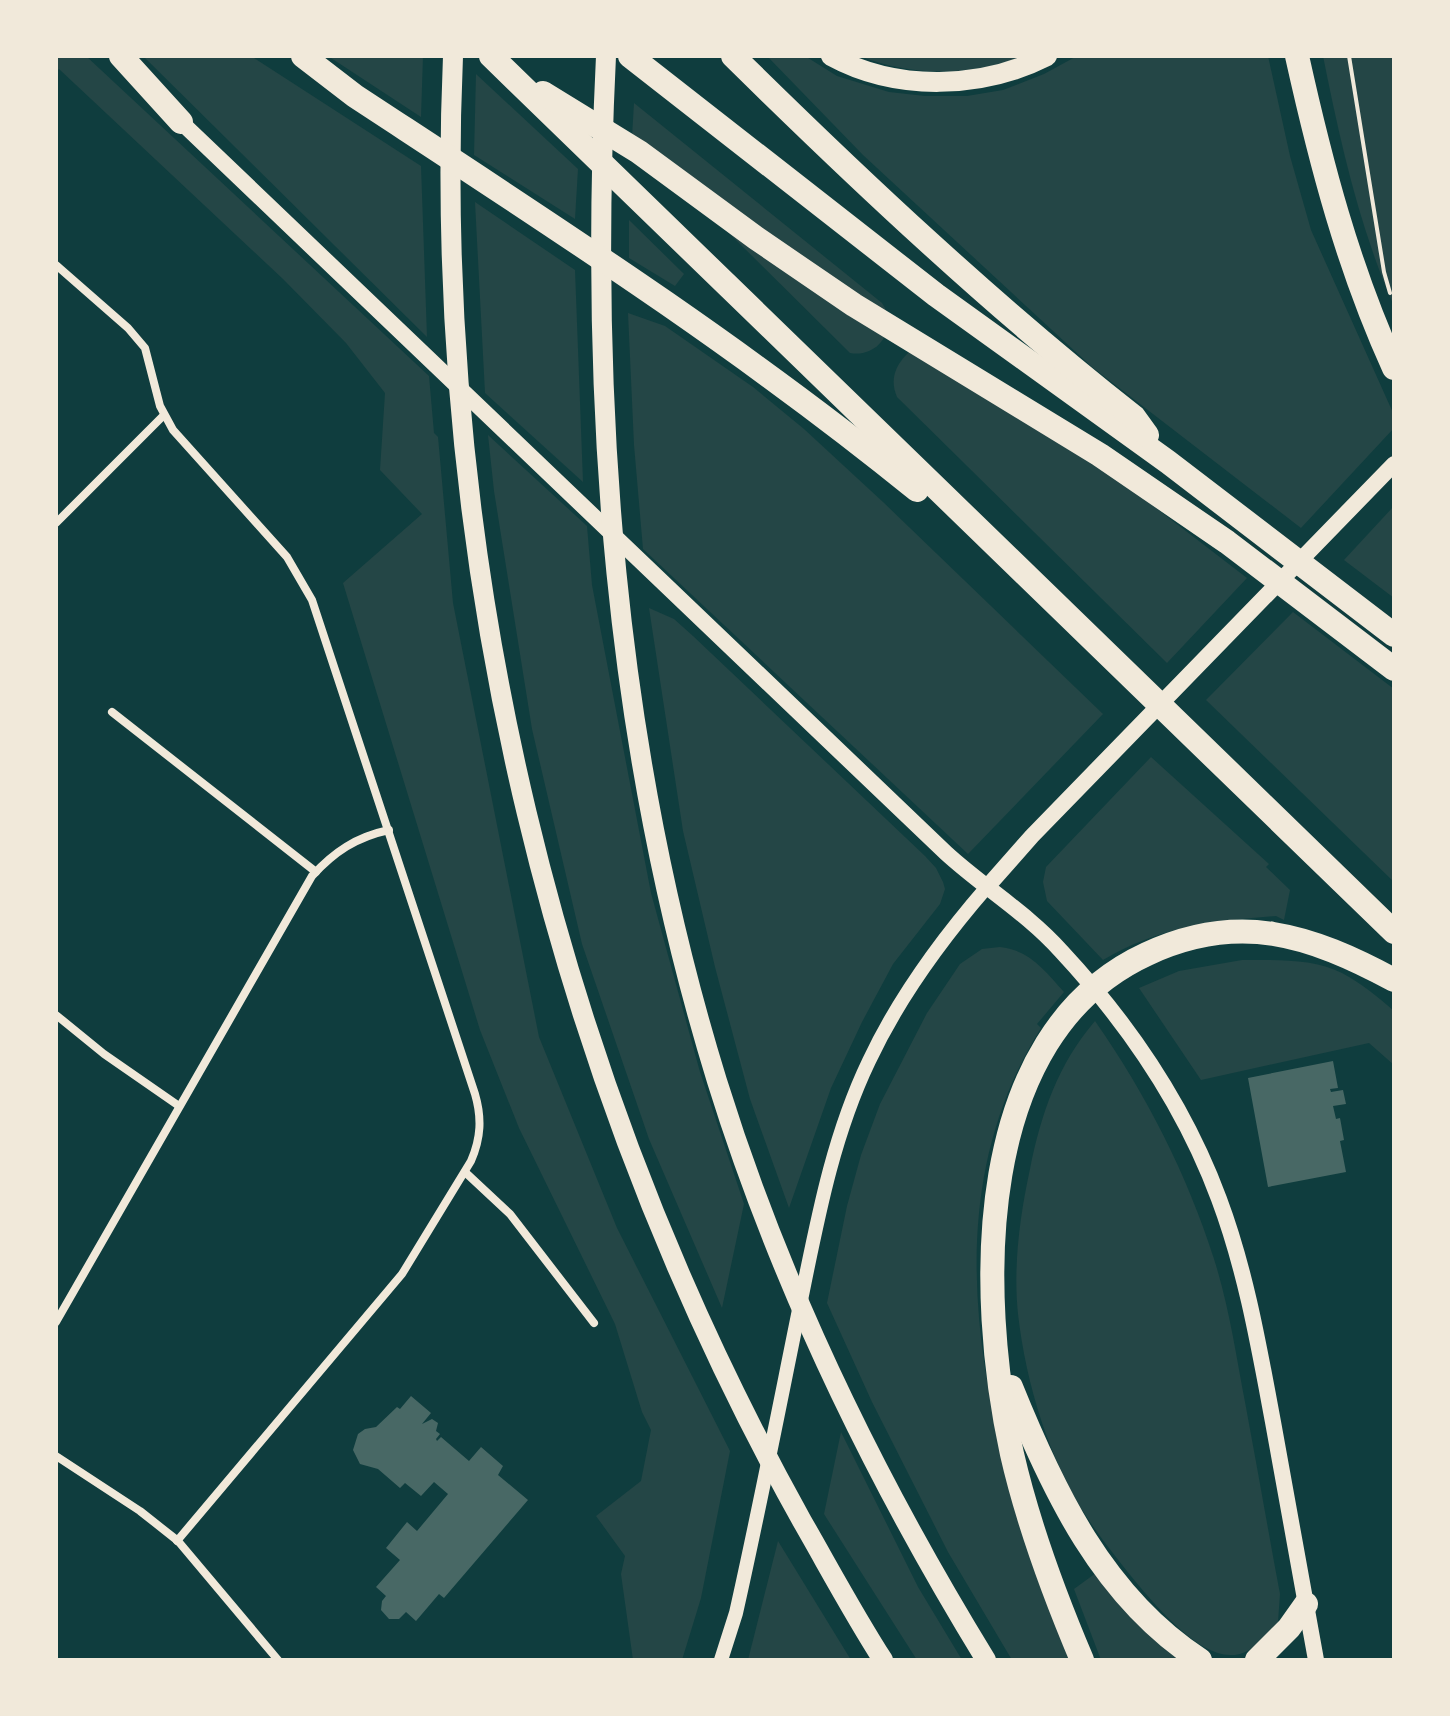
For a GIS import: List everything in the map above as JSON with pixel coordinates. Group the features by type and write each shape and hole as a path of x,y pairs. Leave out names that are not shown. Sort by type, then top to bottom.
{"highway":[{"path":"121,56 181,122"},
{"path":"284,56 355,96 648,288 739,352 902,477 1072,620"},
{"path":"303,56 355,96"},
{"path":"630,56 936,295 1168,462 1394,635"},
{"path":"733,56 985,293 1134,417 1168,462"},
{"path":"1297,56 1322,167 1343,239 1362,294 1394,368"},
{"path":"497,62 639,152 854,305 1100,455 1227,542 1394,669"},
{"path":"497,62 1394,932"},
{"path":"1082,1660 1047,1568 1013,1456 998,1351 993,1260 995,1218 1001,1170 1027,1083 1050,1038 1082,999 1134,960 1168,944 1204,935 1260,932 1298,937 1326,946 1394,980"},
{"path":"998,1351 1031,1438 1076,1526 1126,1594 1153,1622 1200,1660"},
{"path":"1257,1660 1289,1628 1306,1604"}],"main road":[{"path":"105,56 181,122 954,861 1060,949 1105,1002 1157,1073 1210,1176 1232,1236 1245,1283 1316,1660"},
{"path":"453,56 452,248 466,464 479,569 504,702 524,801 563,947 611,1096 691,1300 800,1516 883,1660"},
{"path":"606,56 600,247 609,509 640,748 678,936 718,1082 769,1223 829,1369 896,1504 986,1660"},
{"path":"604,104 613,56"},
{"path":"831,56 888,77 951,81 1013,71 1047,56"},
{"path":"987,887 1032,836 1394,464"}],"street":[{"path":"56,265 137,337 150,359 164,415 181,441 271,538 301,577 321,623 475,1094 480,1120 477,1147 465,1172 402,1274 177,1541"},
{"path":"56,523 164,415"},
{"path":"112,712 316,872"},
{"path":"56,1322 316,872 339,850 355,841 389,830"},
{"path":"721,1660 736,1613 820,1210 839,1135 868,1063 905,994 950,931 987,887"},
{"path":"56,1015 104,1054 179,1106"},
{"path":"465,1172 510,1214 594,1323"},
{"path":"56,1456 140,1511 177,1541 196,1559 278,1660"}],"path":[{"path":"1349,56 1391,297"}],"shaded area":[{"path":"56,56 86,56 429,376 434,433 438,437 453,603 539,1037 617,1228 730,1451 701,1598 682,1660 633,1660 621,1574 625,1556 596,1516 641,1481 651,1430 642,1412 615,1324 519,1128 480,1030 343,583 422,514 380,470 385,393 346,343 283,279 59,69 56,72"},
{"path":"143,56 251,56 421,166 427,337"},
{"path":"328,56 423,56 421,117"},
{"path":"767,56 805,56 837,76 889,92 967,96 1003,90 1044,74 1077,56 1268,56 1290,156 1311,230 1394,415 1394,428 1301,528 1092,367 863,155"},
{"path":"860,56 1023,56 983,67 921,71"},
{"path":"1323,56 1394,56 1394,306 1361,215"},
{"path":"476,74 578,169 575,219 474,155"},
{"path":"634,103 882,303 887,312 887,331 877,346 870,351 850,353 632,137"},
{"path":"475,202 575,270 583,482 485,393"},
{"path":"629,220 684,274 675,286 629,258"},
{"path":"628,313 665,326 753,387 804,429 1103,714 968,854 643,549"},
{"path":"919,344 953,352 1247,578 1167,663 897,397 895,374 907,355"},
{"path":"488,435 587,526 592,585 651,893 700,1072 744,1204 722,1308 649,1139 582,944 532,729"},
{"path":"1394,506 1394,598 1344,560"},
{"path":"649,608 674,619 693,636 925,856 936,868 945,889 940,904 893,964 862,1022 831,1088 789,1208 750,1099 683,831"},
{"path":"1293,612 1394,689 1394,882 1206,700"},
{"path":"1151,757 1269,864 1266,867 1290,890 1284,920 1276,916 1186,928 1145,940 1103,960 1047,901 1043,882 1046,867"},
{"path":"1000,947 1028,957 1064,992 1037,1024 1041,1028 1013,1080 994,1134 982,1188 977,1244 983,1356 993,1413 1020,1517 1070,1660 1012,1660 948,1552 872,1402 827,1303 847,1206 880,1104 927,1013 960,964 982,949"},
{"path":"1242,960 1319,965 1342,973 1363,986 1394,1011 1394,1065 1369,1043 1201,1080 1139,988 1179,971"},
{"path":"1095,1021 1148,1106 1178,1166 1203,1227 1228,1313 1280,1594 1278,1622 1257,1644 1238,1654 1218,1653 1180,1629 1140,1587 1100,1537 1062,1472 1033,1394 1018,1314 1016,1278 1026,1186 1053,1090 1071,1055"},
{"path":"841,1432 918,1587 962,1660 917,1660 824,1514"},
{"path":"778,1541 851,1660 748,1660"},
{"path":"1096,1573 1139,1624 1179,1660 1101,1660 1074,1589"}],"building":[{"path":"1333,1061 1338,1088 1330,1089 1331,1092 1343,1090 1346,1104 1333,1106 1336,1119 1340,1118 1344,1140 1340,1141 1346,1172 1268,1187 1248,1078"},
{"path":"411,1396 431,1413 422,1424 432,1419 438,1423 436,1431 440,1434 437,1441 441,1437 469,1461 481,1447 503,1466 498,1475 528,1500 444,1598 439,1594 416,1621 406,1612 399,1619 389,1619 381,1610 386,1596 376,1587 400,1560 386,1548 407,1522 417,1531 448,1494 434,1482 421,1496 405,1483 400,1488 378,1469 360,1464 353,1450 358,1434 376,1427 397,1407 400,1409"}]}
